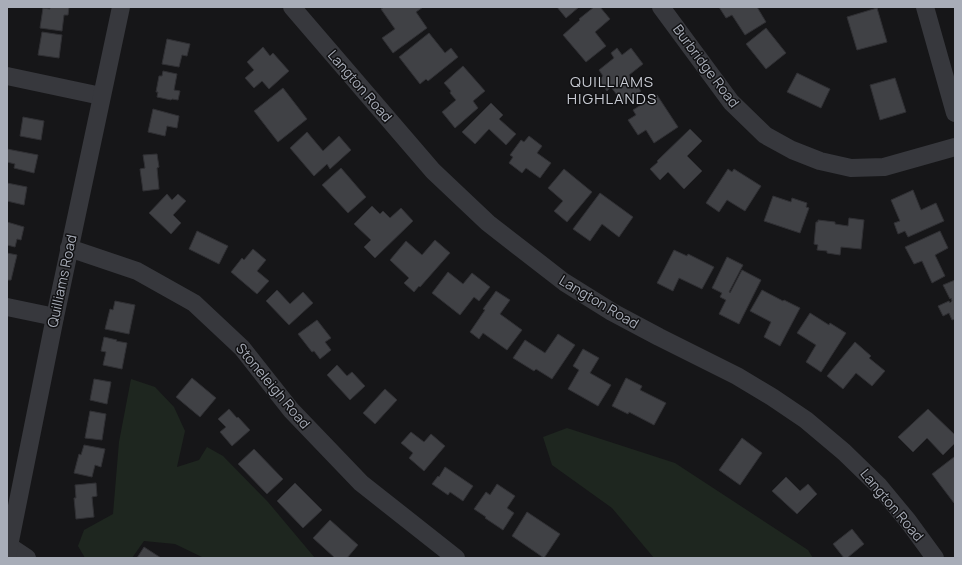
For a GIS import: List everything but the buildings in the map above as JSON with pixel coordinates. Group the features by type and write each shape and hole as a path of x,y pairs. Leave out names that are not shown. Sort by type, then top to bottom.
{"street":[{"name":"Quilliams Road","path":"8,549 69,248 121,7"},
{"name":"Langton Road","path":"292,7 433,171 488,223 564,282 612,312 737,376 806,420 844,452 879,486 908,521 935,558"},
{"name":"Burbridge Road","path":"661,7 731,102 766,135 792,150 820,161 851,168 884,166 955,146"},
{"path":"925,7 955,113"},
{"path":"7,76 101,96"},
{"name":"Stoneleigh Road","path":"69,248 137,271 194,303 242,348 291,410 361,483 456,558"},
{"path":"7,307 55,317"},
{"path":"8,549 27,558"}],"shaded area":[{"path":"131,379 155,387 174,407 185,431 177,467 199,460 207,447 223,456 268,502 315,558 204,558 175,544 144,541 132,558 85,558 78,546 84,530 113,514 119,442"},
{"path":"567,428 675,463 808,550 813,558 654,558 612,508 552,465 543,437"}],"district":[{"name":"QUILLIAMS HIGHLANDS","path":"612,90"}]}
